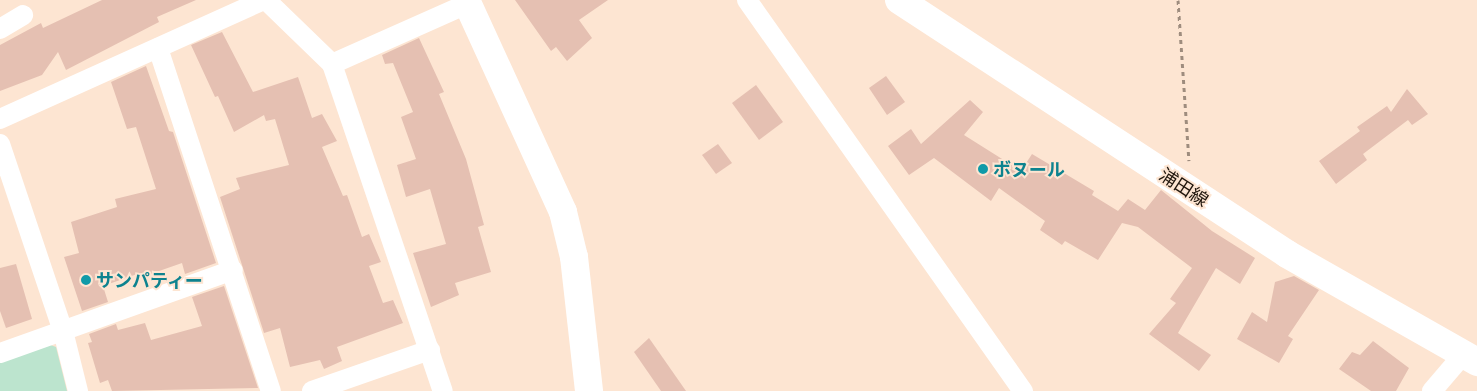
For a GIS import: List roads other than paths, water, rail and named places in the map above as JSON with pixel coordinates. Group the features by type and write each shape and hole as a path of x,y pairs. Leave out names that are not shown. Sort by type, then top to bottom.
{"street":[{"path":"0,119 265,0 332,64 443,391"},
{"path":"746,0 1023,391"},
{"name":"浦田線","path":"899,0 1287,254 1470,359"},
{"path":"332,64 466,2 562,212 574,257 589,391"},
{"path":"0,29 23,15"},
{"path":"158,48 233,270 271,391"},
{"path":"0,144 63,331 78,391"},
{"path":"0,353 233,270"},
{"path":"312,391 430,350"},
{"path":"1432,391 1470,359"}],"place":[{"name":"ボヌール","path":"983,169"},
{"name":"サンパティー","path":"86,280"}]}
